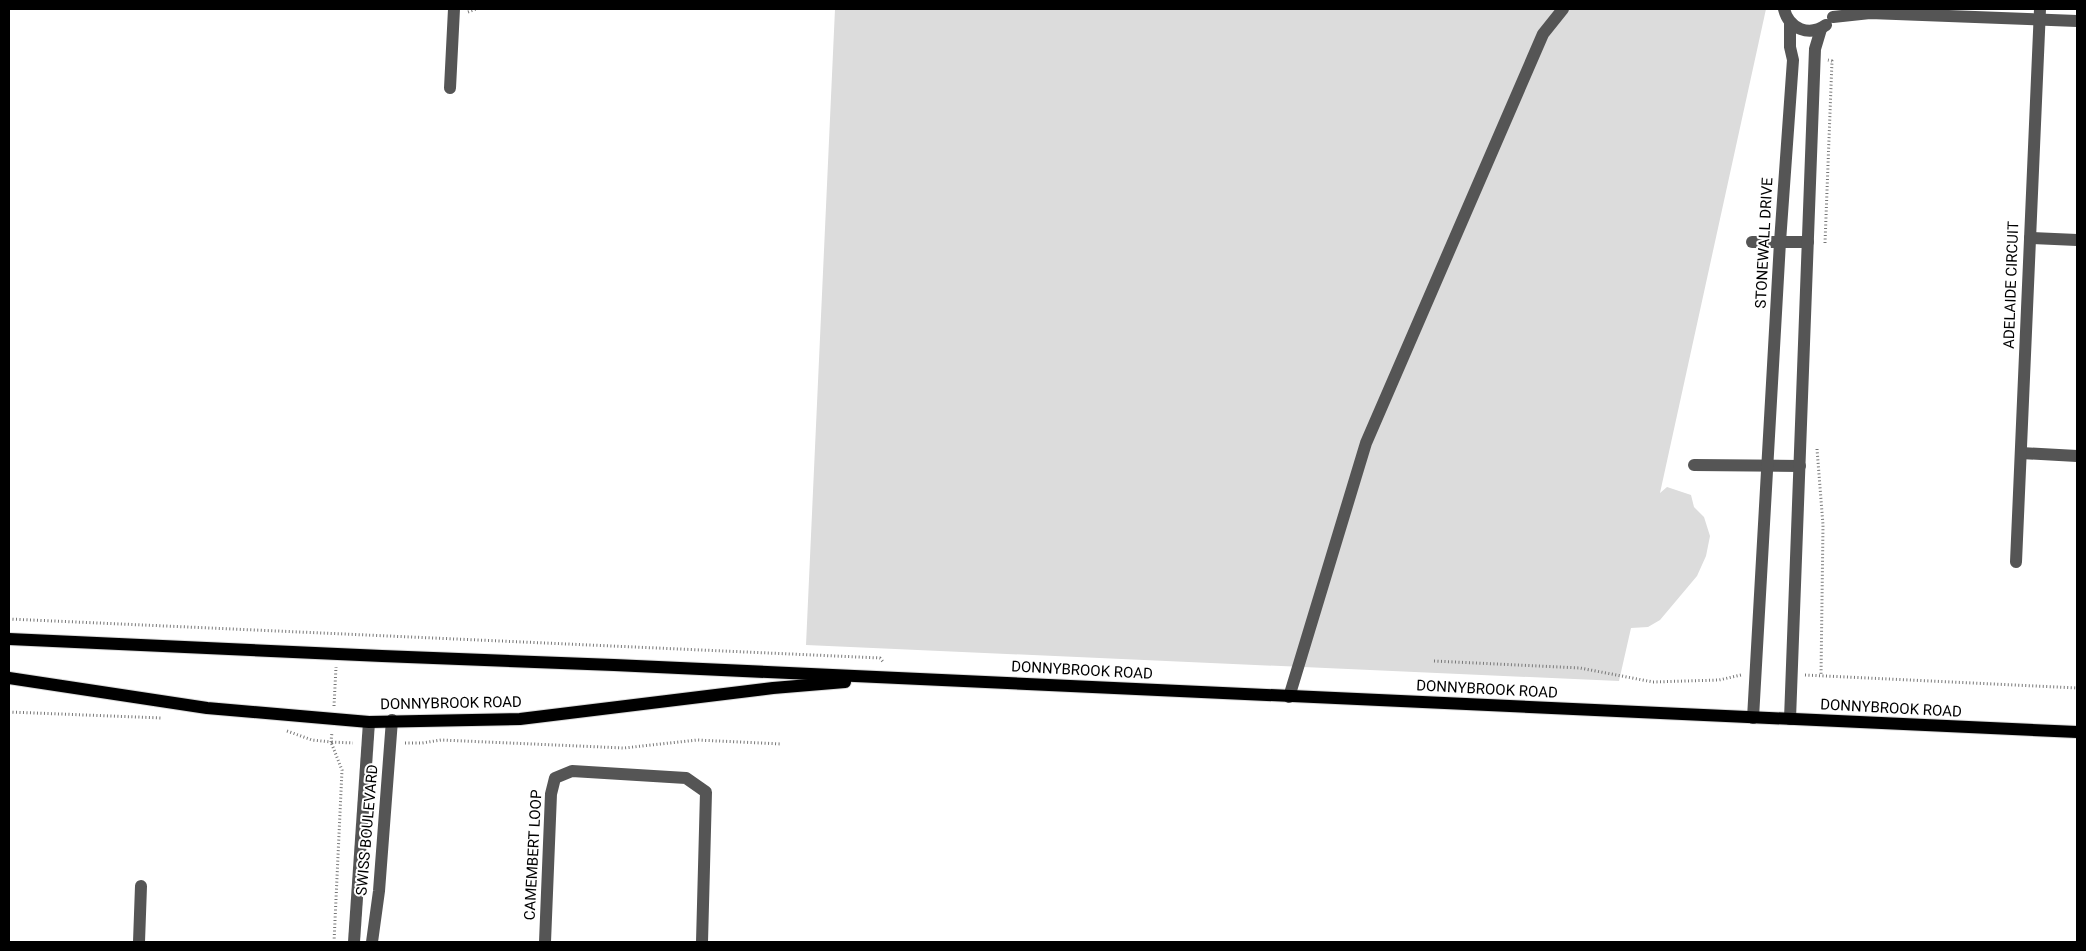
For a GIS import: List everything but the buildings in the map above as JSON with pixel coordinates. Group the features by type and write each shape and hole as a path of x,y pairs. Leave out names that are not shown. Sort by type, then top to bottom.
{"main road":[{"name":"DONNYBROOK ROAD","path":"9,639 2077,732"},
{"name":"DONNYBROOK ROAD","path":"9,678 207,708 369,722 392,720 520,719 773,688 894,678"}],"street":[{"path":"450,88 454,9"},
{"path":"1289,697 1366,443 1543,34 1563,9"},
{"path":"1784,9 1790,23 1805,31 1821,29"},
{"path":"1790,719 1815,49 1821,29 1834,13 2039,14 2077,21"},
{"name":"ADELAIDE CIRCUIT","path":"2016,562 2039,14"},
{"name":"STONEWALL DRIVE","path":"1753,718 1780,242 1793,60 1790,47 1790,23"},
{"path":"2030,238 2077,240"},
{"path":"1752,242 1808,242"},
{"path":"2021,453 2077,456"},
{"path":"1694,464 1800,466"},
{"name":"SWISS BOULEVARD","path":"372,942 379,892 392,720"},
{"name":"SWISS BOULEVARD","path":"354,942 369,722"},
{"name":"CAMEMBERT LOOP","path":"545,942 551,794 555,778 572,771 686,778 706,792 702,942"},
{"path":"139,942 141,886"}],"path":[{"path":"1815,60 1832,61 1825,248"},
{"path":"1816,445 1823,525 1821,676"},
{"path":"9,619 880,658 894,678"},
{"path":"391,743 422,744 441,740 624,748 697,740 782,744"},
{"path":"334,942 342,770 331,742 367,743"}],"shaded area":[{"path":"835,9 1766,9 1660,493 1667,487 1691,495 1694,507 1704,517 1710,536 1706,556 1697,576 1660,620 1648,627 1631,628 1619,681 806,645"}]}
